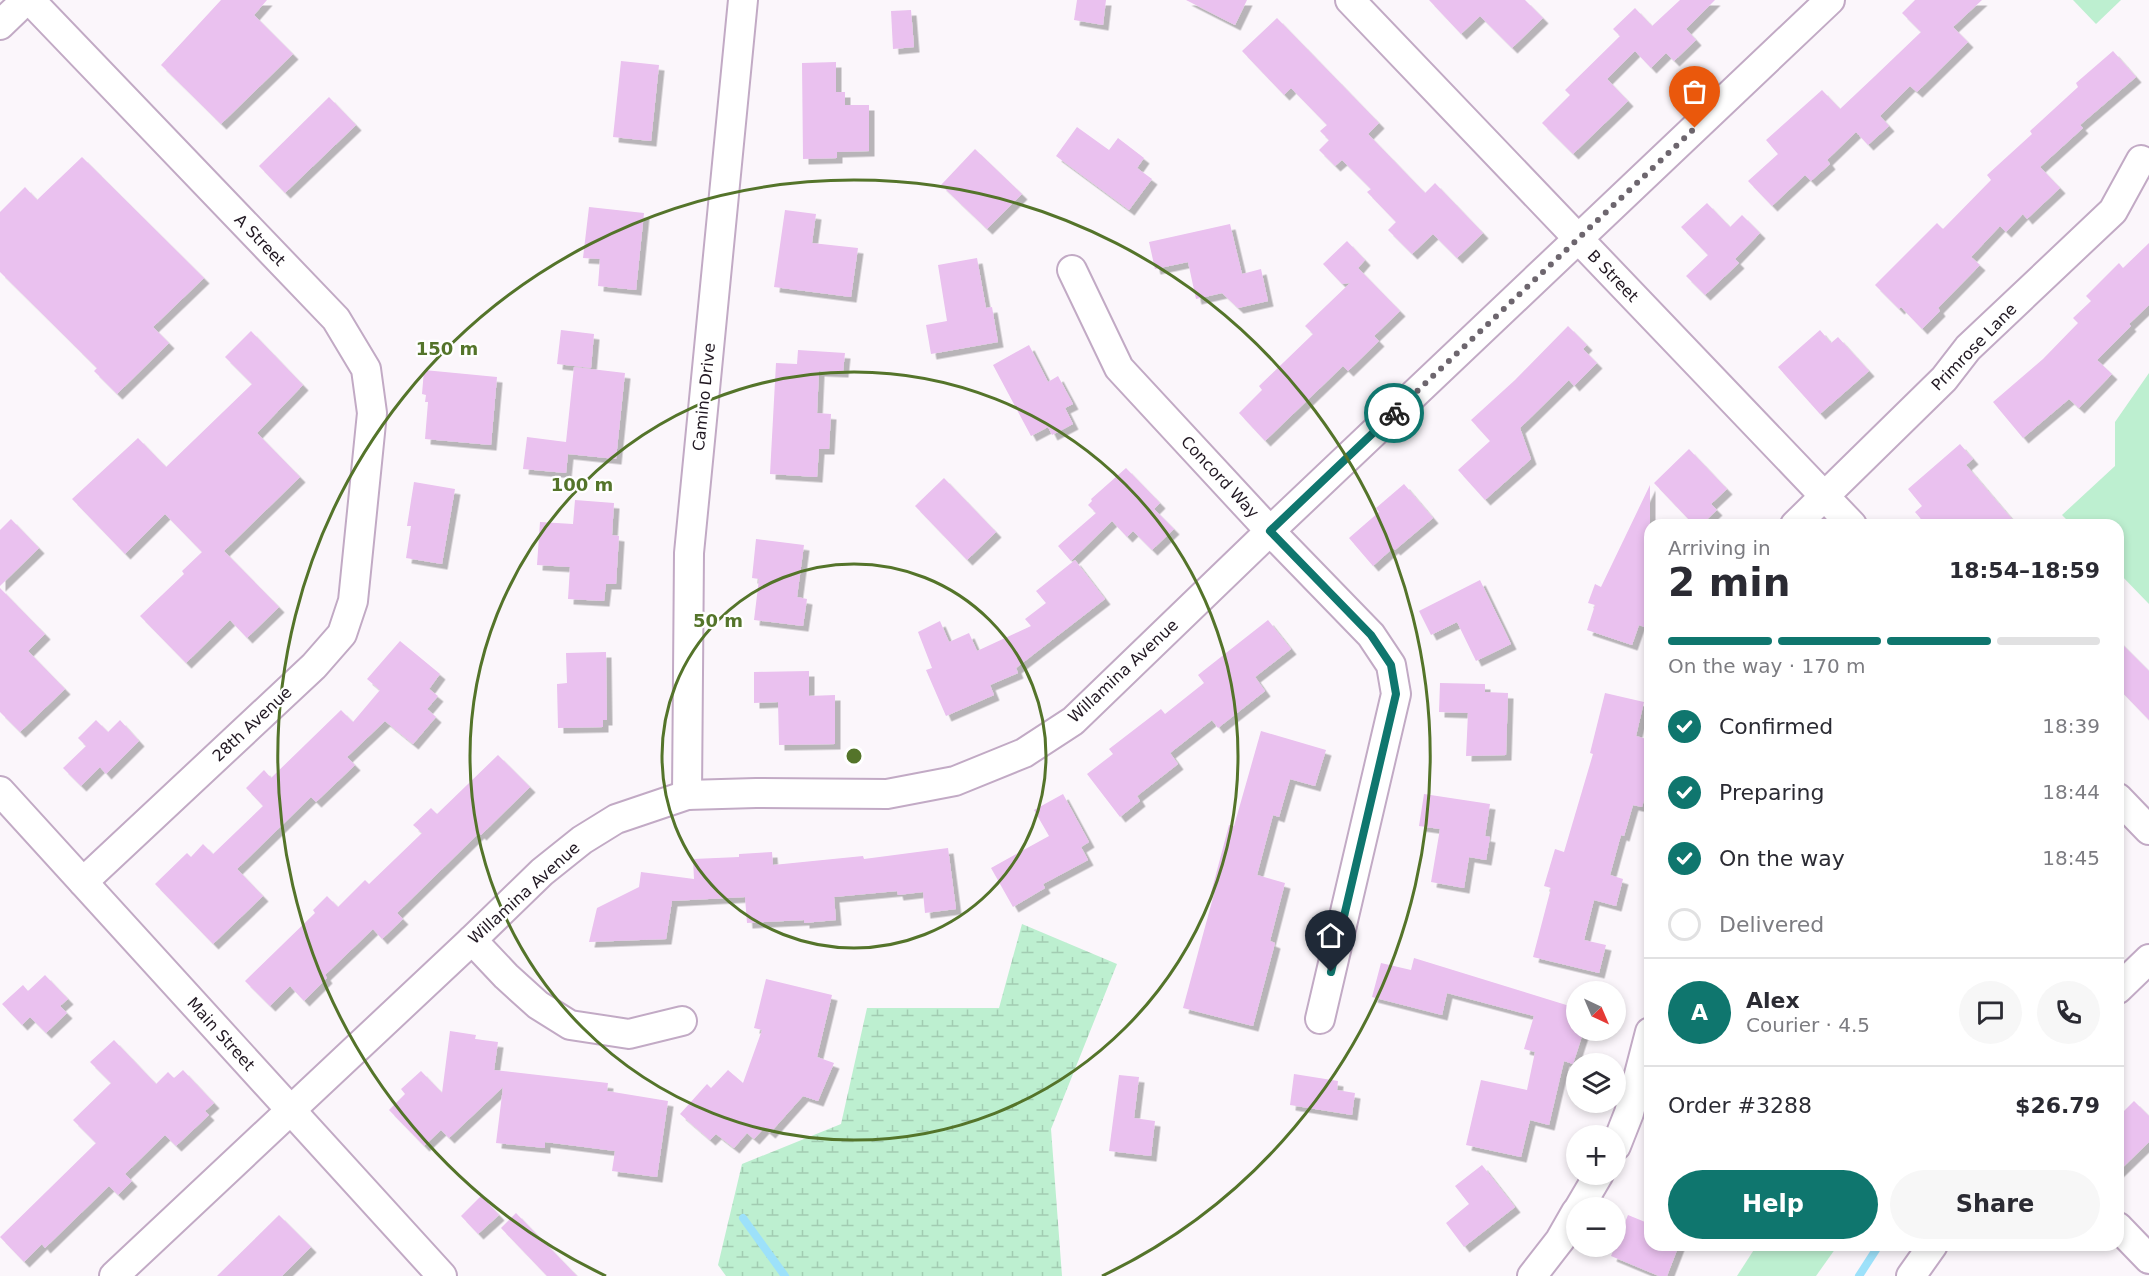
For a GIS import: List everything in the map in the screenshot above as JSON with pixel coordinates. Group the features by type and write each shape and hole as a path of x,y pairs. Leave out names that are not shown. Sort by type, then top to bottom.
{"street":[{"path":"0,25 28,0"},
{"name":"A Street","path":"28,0 328,311 342,329 366,369 372,413 360,532"},
{"name":"Camino Drive","path":"687,795 689,553 742,0"},
{"name":"Willamina Avenue","path":"114,1276 543,872 582,840 616,819 687,795 887,794 955,781 1024,753 1072,721 1830,0"},
{"name":"B Street","path":"1366,5 1577,240 1846,519"},
{"name":"Primrose Lane","path":"1801,519 1944,379 1968,348 2113,211 2141,160"},
{"name":"Concord Way","path":"1072,270 1119,368 1270,531 1371,635 1391,665 1396,694 1320,1019"},
{"name":"28th Avenue","path":"83,882 314,666 342,634 353,601 360,532"},
{"name":"Main Street","path":"0,791 442,1276"},
{"path":"2124,804 2149,830"},
{"path":"472,940 538,1005 570,1025 629,1034 682,1021"},
{"path":"2124,983 2149,958"},
{"path":"1624,1125 1644,1055"},
{"path":"1532,1276 1566,1230"},
{"path":"2124,1233 2149,1259"},
{"path":"1911,1276 1929,1251"}],"green space":[{"path":"2073,0 2121,0 2096,24"},
{"path":"2149,373 2149,604 2124,578 2124,519 2066,519 2062,515 2115,466 2115,422"},
{"path":"1022,924 1117,964 1051,1129 1062,1276 726,1276 718,1265 742,1164 841,1124 867,1008 999,1008"},
{"path":"1753,1251 1834,1251 1816,1276 1737,1276"}],"building":[{"path":"221,0 267,0 254,15 293,54 221,124 161,65"},
{"path":"1077,0 1106,0 1103,25 1074,20"},
{"path":"1186,0 1247,0 1235,25"},
{"path":"1429,0 1525,0 1543,18 1512,48 1480,16 1461,34"},
{"path":"1680,0 1715,0 1686,29 1696,40 1674,61 1666,53 1651,68 1635,51 1607,79 1628,101 1573,154 1542,123 1570,95 1565,90 1620,36 1613,29 1635,8 1652,26"},
{"path":"1915,0 1982,0 1953,27 1968,42 1917,92 1910,86 1880,116 1889,126 1868,145 1856,132 1827,160 1830,164 1811,181 1805,175 1772,206 1748,181 1778,154 1766,140 1822,90 1840,109 1921,32 1902,13"},
{"path":"911,10 914,47 893,49 891,11"},
{"path":"1277,18 1379,123 1368,134 1425,193 1435,183 1483,233 1457,258 1433,234 1412,254 1388,230 1396,222 1367,192 1371,189 1342,160 1335,166 1319,150 1329,140 1320,131 1327,125 1291,88 1284,95 1242,51"},
{"path":"2113,51 2136,77 2080,125 2083,128 2040,167 2060,188 2027,219 2023,214 2006,232 2000,226 1971,257 1980,265 1938,308 1940,311 1922,329 1875,285 1937,223 1943,229 1991,180 1987,175 2032,134 2030,131 2078,87 2076,83"},
{"path":"621,61 659,65 651,141 613,137"},
{"path":"836,62 836,92 845,92 845,105 869,105 869,151 837,152 837,158 803,159 802,63"},
{"path":"329,97 356,125 285,193 259,166"},
{"path":"1077,127 1109,150 1118,138 1144,158 1137,168 1152,179 1129,210 1056,156"},
{"path":"975,149 1022,194 987,229 941,185"},
{"path":"82,157 204,278 153,327 169,343 117,394 94,371 97,368 0,272 0,212 25,187 37,200"},
{"path":"1707,203 1730,227 1742,215 1760,233 1735,259 1739,263 1705,295 1686,276 1708,255 1681,227"},
{"path":"589,207 644,213 636,290 598,286 600,259 583,258"},
{"path":"785,210 816,214 812,243 858,248 851,297 774,287"},
{"path":"1230,224 1242,274 1261,269 1268,301 1238,308 1222,293 1196,299 1188,262 1155,269 1149,242"},
{"path":"1347,241 1365,260 1358,268 1400,311 1374,336 1379,341 1348,371 1343,366 1265,441 1239,413 1262,390 1259,386 1313,334 1305,326 1350,283 1342,284 1323,264"},
{"path":"2149,243 2149,305 2097,360 2112,374 2079,408 2069,399 2023,438 1993,402 2043,359 2078,323 2073,318 2091,301 2086,296 2119,263 2123,268"},
{"path":"977,258 986,308 992,307 998,342 931,354 926,325 947,321 938,265"},
{"path":"1568,326 1587,345 1583,349 1597,363 1574,386 1569,380 1520,428 1531,459 1485,500 1458,470 1490,441 1471,420 1515,380"},
{"path":"561,330 594,334 591,368 557,364"},
{"path":"1820,330 1831,343 1838,337 1869,371 1820,414 1778,367"},
{"path":"251,331 303,385 257,433 300,477 224,551 279,607 247,638 230,620 186,663 140,616 184,574 182,571 202,552 165,514 125,554 72,499 138,438 166,467 252,384 225,357"},
{"path":"1029,345 1048,382 1058,376 1073,404 1065,408 1073,424 1052,435 1048,427 1031,436 993,365"},
{"path":"798,350 845,353 843,372 819,371 817,413 831,414 829,449 819,449 817,477 770,474 776,363 797,364"},
{"path":"574,367 625,373 616,459 568,454 566,473 523,469 527,437 566,442"},
{"path":"424,370 497,377 491,445 425,439 428,402 425,402 426,395 422,394"},
{"path":"1960,444 1973,459 1966,465 2012,519 1921,519 1915,512 1922,506 1908,489"},
{"path":"1689,449 1727,489 1711,504 1717,510 1707,519 1688,519 1654,483"},
{"path":"1126,468 1160,503 1154,509 1174,529 1152,550 1133,531 1127,537 1112,521 1071,561 1058,546 1096,513 1088,505 1091,499"},
{"path":"944,478 996,532 967,560 915,506"},
{"path":"414,482 455,489 442,564 406,558 411,526 407,526"},
{"path":"1404,484 1433,518 1373,566 1349,538 1379,512 1376,508"},
{"path":"1650,485 1650,519 1644,519 1644,627 1639,625 1632,645 1587,630 1595,605 1588,603 1595,584 1601,587"},
{"path":"575,500 614,503 612,535 619,536 616,584 606,584 604,601 568,599 570,567 537,565 540,522 573,524"},
{"path":"11,519 39,548 0,586 0,530"},
{"path":"756,539 804,545 797,597 807,599 803,626 754,620 759,579 752,578"},
{"path":"1075,560 1105,599 1016,668 1018,673 990,685 994,695 946,716 926,670 932,668 918,632 940,621 949,642 969,633 977,651 1031,626 1025,619 1046,603 1036,591"},
{"path":"1480,580 1511,644 1476,661 1457,622 1431,635 1419,611"},
{"path":"0,588 45,634 28,651 65,689 20,732 0,712"},
{"path":"1268,620 1291,649 1255,677 1265,691 1218,728 1212,720 1170,753 1178,764 1137,796 1140,801 1120,817 1087,774 1113,754 1109,749 1161,709 1165,714 1204,683 1198,675"},
{"path":"400,641 440,674 429,689 438,696 427,709 436,717 413,744 385,721 347,757 355,765 316,802 311,797 237,869 263,896 213,944 155,884 187,853 191,857 203,844 213,854 263,806 246,788 264,770 271,778 341,710 353,722 380,690 367,679"},
{"path":"2124,646 2149,671 2149,720 2124,694"},
{"path":"606,652 607,720 603,720 603,727 558,728 557,684 567,683 566,653"},
{"path":"809,671 809,696 835,695 835,744 779,745 778,702 754,703 754,672"},
{"path":"1440,683 1485,684 1485,692 1508,693 1506,755 1466,756 1468,713 1439,712"},
{"path":"1605,693 1644,702 1636,736 1644,738 1644,800 1642,807 1633,805 1624,836 1621,835 1610,875 1623,879 1616,906 1594,900 1584,940 1606,945 1599,973 1533,957 1551,888 1544,886 1555,849 1564,852 1593,754 1590,753"},
{"path":"96,720 108,732 120,720 139,741 106,774 100,767 81,786 63,768 86,746 78,738"},
{"path":"1261,731 1326,750 1315,786 1290,779 1279,817 1273,815 1257,875 1285,883 1270,941 1275,943 1253,1026 1183,1008 1214,894 1211,893 1229,825 1234,826"},
{"path":"498,755 530,787 397,913 403,919 382,939 373,929 325,975 327,978 304,1001 290,986 270,1006 245,981 315,913 313,910 327,896 338,907 365,880 369,884 422,833 413,825 431,808 437,814"},
{"path":"1063,794 1089,842 1081,847 1088,860 1043,884 1045,888 1013,907 991,868 1049,836 1034,810"},
{"path":"1424,794 1490,804 1485,836 1490,837 1486,860 1469,857 1464,888 1431,882 1440,829 1419,826"},
{"path":"948,848 956,909 925,913 923,892 898,895 897,891 834,897 836,920 804,923 804,920 747,923 745,897 672,901 666,939 589,942 597,908 639,887 641,872 694,879 693,859 739,857 739,854 772,852 773,865 863,856 864,859"},
{"path":"1414,958 1566,1005 1566,1041 1580,1041 1577,1053 1566,1053 1566,1062 1564,1061 1549,1125 1530,1120 1521,1157 1466,1145 1481,1080 1527,1090 1535,1052 1524,1049 1534,1016 1447,993 1442,1015 1372,997 1381,963 1411,970"},
{"path":"45,975 68,999 60,1006 67,1013 46,1033 30,1017 22,1025 2,1004 23,985 28,991"},
{"path":"766,979 832,995 817,1057 834,1063 818,1101 803,1096 770,1133 764,1128 754,1139 747,1133 734,1148 716,1134 710,1140 680,1114 707,1084 711,1088 728,1070 743,1083 762,1030 754,1028"},
{"path":"450,1031 476,1035 475,1039 498,1042 494,1070 608,1083 607,1091 668,1101 657,1177 612,1171 615,1151 545,1142 545,1148 496,1143 503,1087 449,1138 441,1130 424,1146 389,1110 405,1094 401,1089 421,1071 442,1093"},
{"path":"114,1040 156,1084 168,1072 174,1078 183,1070 214,1103 205,1111 209,1115 176,1146 165,1135 125,1174 132,1181 118,1195 109,1186 45,1248 42,1244 24,1262 0,1237 96,1143 73,1120 111,1083 90,1062"},
{"path":"1294,1074 1338,1081 1337,1090 1355,1093 1352,1115 1290,1105"},
{"path":"1119,1075 1139,1077 1134,1118 1155,1121 1151,1156 1109,1151"},
{"path":"2134,1101 2149,1116 2149,1142 2124,1166 2124,1111"},
{"path":"1482,1165 1515,1207 1464,1247 1446,1223 1469,1204 1455,1186"},
{"path":"481,1196 499,1215 478,1234 461,1216"},
{"path":"516,1213 577,1276 547,1276 501,1228"},
{"path":"279,1215 311,1247 282,1276 217,1276"},
{"path":"1628,1215 1644,1222 1644,1251 1677,1251 1667,1276 1659,1276 1613,1257 1626,1257"}],"waterway":[{"path":"743,1218 785,1276"},
{"path":"1859,1276 1875,1251"}],"way so far":[{"path":"1394,413 1695,128"}],"route":[{"path":"1331,972 1396,694 1391,665 1371,635 1270,531 1394,413"}]}
